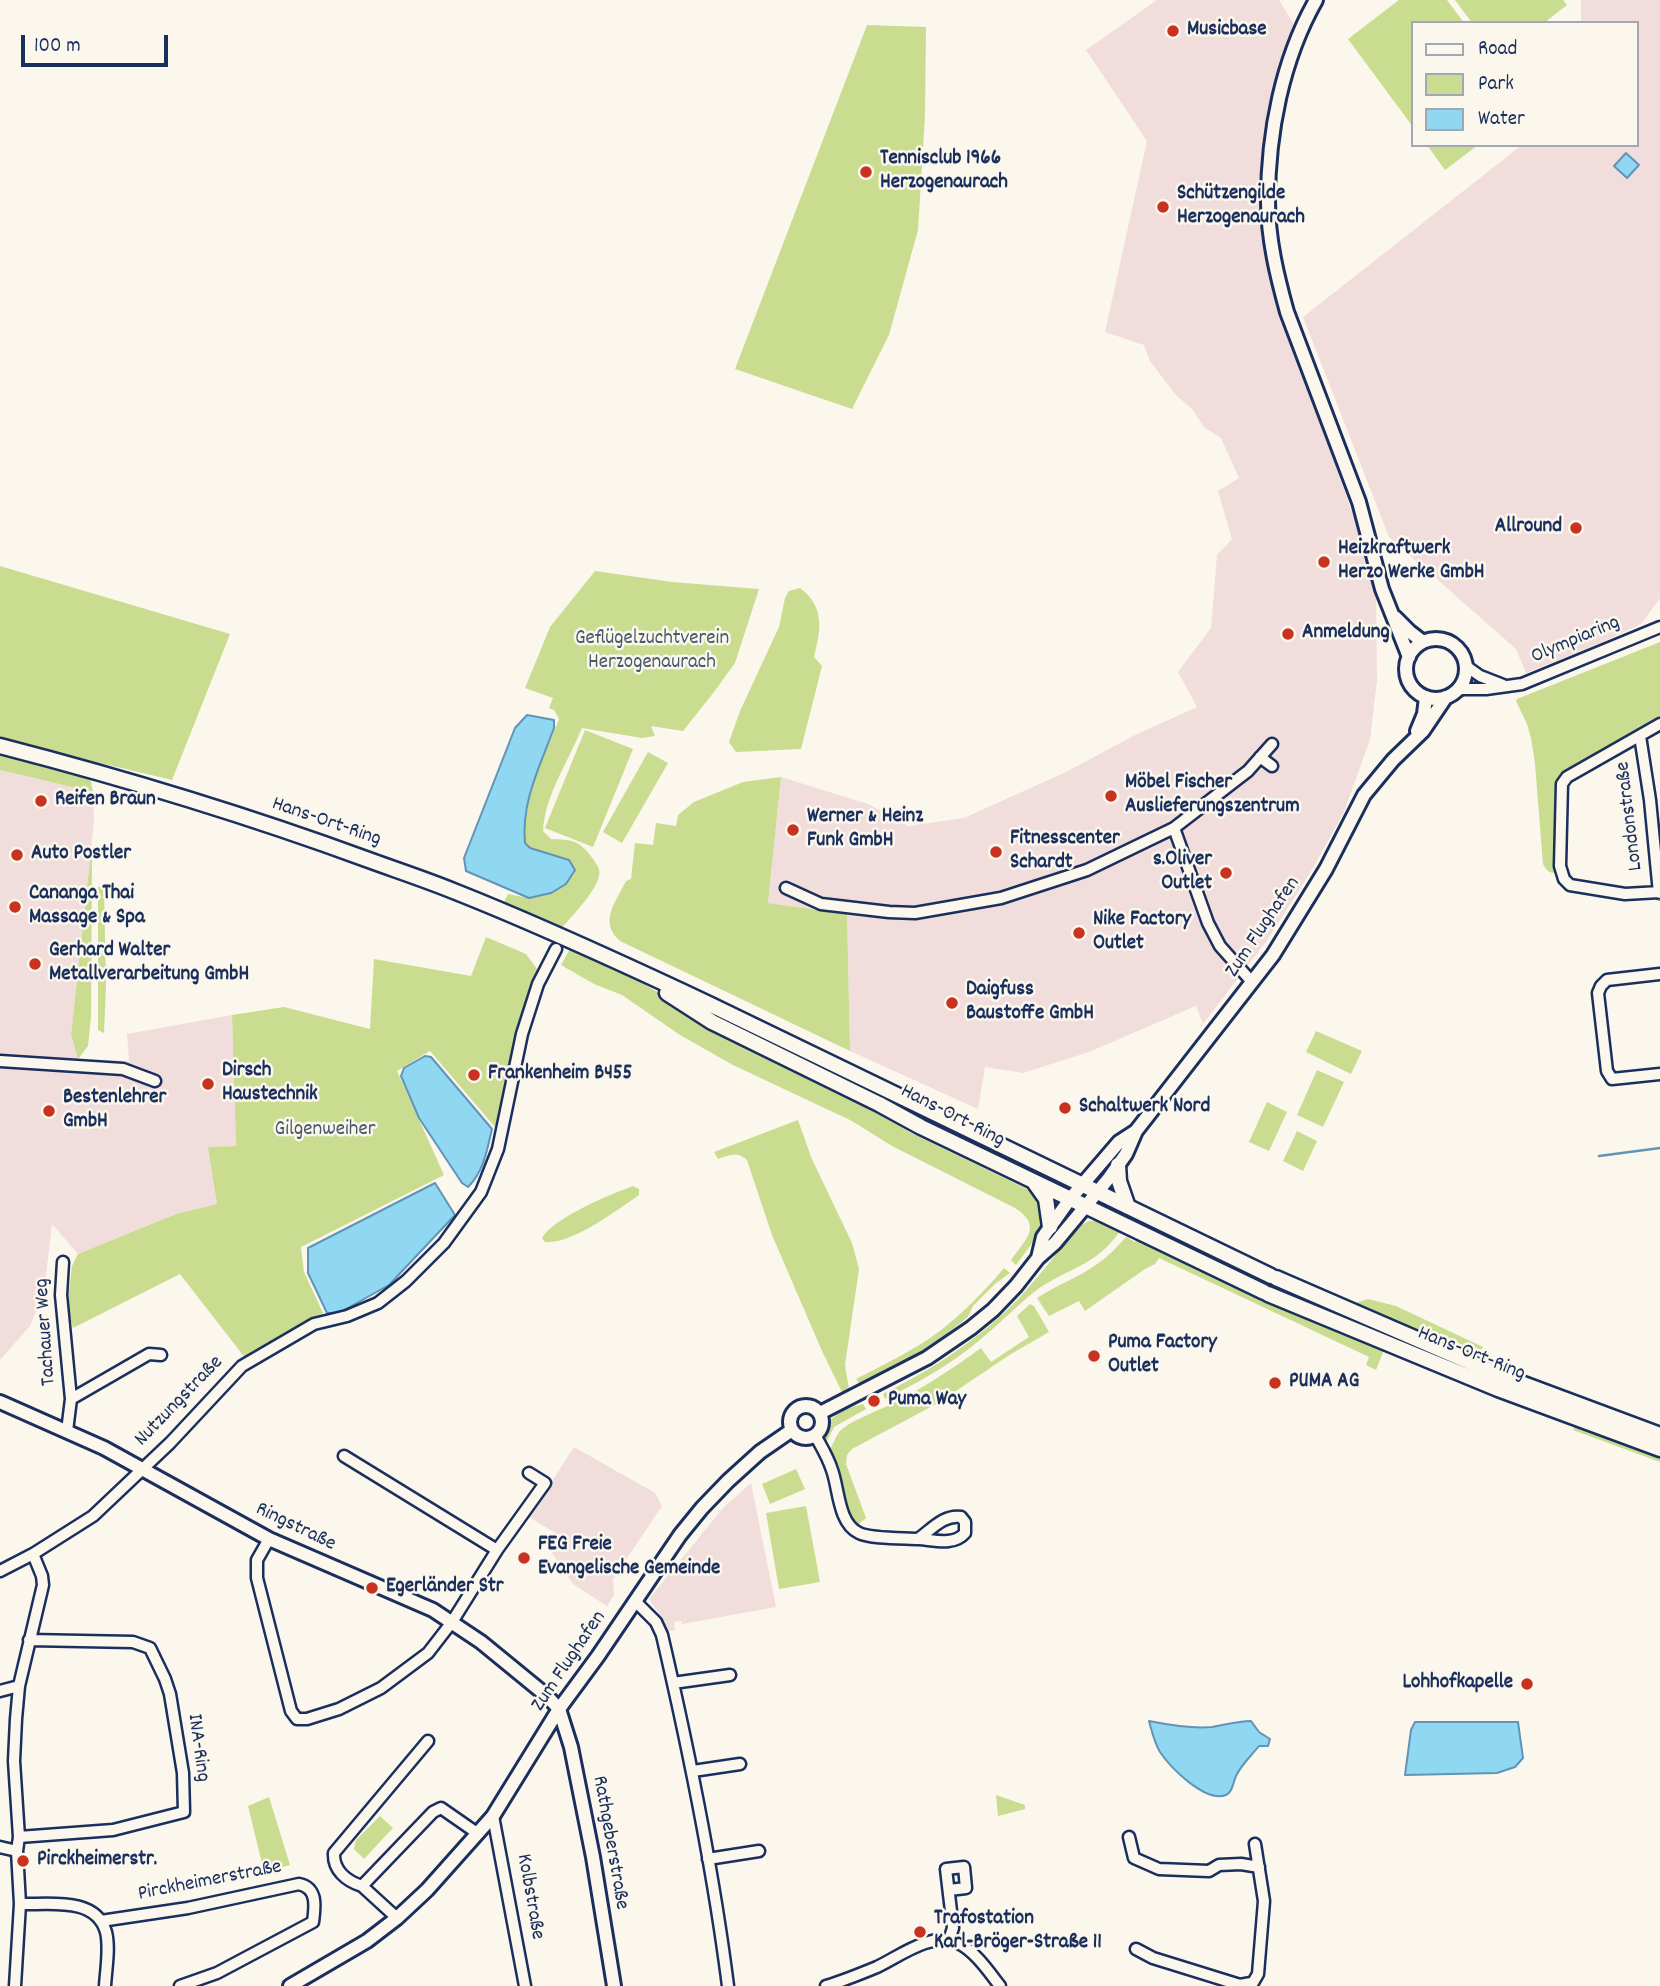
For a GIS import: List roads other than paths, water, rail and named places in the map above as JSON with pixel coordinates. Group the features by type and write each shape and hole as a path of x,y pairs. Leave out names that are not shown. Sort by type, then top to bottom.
{"main road":[{"name":"Hans-Ort-Ring","path":"0,746 102,772 294,833 455,891 628,967 1274,1277 1502,1376 1660,1435"},
{"name":"Hans-Ort-Ring","path":"628,967 712,1023 1266,1293 1497,1389 1660,1450"},
{"path":"1122,1160 1119,1181 1128,1207"},
{"path":"1033,1181 1045,1199 1050,1227"}],"street":[{"path":"1316,0 1288,65 1273,126 1268,201 1270,232 1278,280 1287,312 1359,502 1379,579 1409,657"},
{"path":"1392,614 1423,642"},
{"name":"Olympiaring","path":"1458,689 1507,686 1538,678 1660,627"},
{"path":"1438,639 1452,644 1462,654 1466,674 1458,689 1446,698 1426,698 1415,691 1407,678 1409,657 1423,642 1438,639"},
{"path":"1466,666 1480,676 1507,686"},
{"name":"Zum Flughafen","path":"1412,741 1422,721 1426,698"},
{"name":"Zum Flughafen","path":"820,1413 927,1358 971,1328 993,1310 1038,1258 1055,1243 1122,1160 1136,1131 1273,955 1313,892 1364,795 1385,769 1423,731 1446,698"},
{"path":"1660,724 1567,777 1562,784 1560,866 1564,879 1570,885 1625,894 1660,892"},
{"name":"Londonstraße","path":"1640,736 1660,892"},
{"path":"786,888 821,904 889,912 915,913 1001,898 1087,870 1174,828 1248,771 1272,744"},
{"path":"1260,757 1272,766"},
{"path":"1174,828 1208,923 1220,946 1252,982"},
{"name":"Nutzungstraße","path":"0,1571 33,1554 93,1516 170,1443 242,1366 314,1324 347,1316 378,1303 406,1281 444,1243 481,1192 498,1149 525,1023 538,984 556,949"},
{"path":"1660,974 1607,980 1598,993 1607,1071 1612,1079 1660,1074"},
{"path":"0,1061 123,1069 155,1081"},
{"name":"Zum Flughafen","path":"1038,1258 1044,1237 1070,1199 1119,1142 1136,1131"},
{"name":"Tachauer Weg","path":"63,1262 61,1295 71,1399 67,1431"},
{"name":"Tachauer Weg","path":"71,1399 149,1354 161,1355"},
{"name":"Ringstraße","path":"0,1402 67,1431 269,1539 420,1604 481,1642 524,1676 559,1709"},
{"path":"799,1407 813,1407 820,1413 823,1423 815,1435 800,1437 792,1430 792,1415 799,1407"},
{"name":"Zum Flughafen","path":"290,1986 367,1941 427,1890 473,1831 493,1816 559,1709 598,1657 680,1535 728,1481 760,1452 792,1430"},
{"path":"815,1435 829,1462 845,1519 850,1527 864,1535 918,1539"},
{"path":"344,1456 497,1550"},
{"path":"269,1539 257,1560 257,1578 291,1711 297,1719 307,1719 339,1709 381,1688 428,1653 452,1622 497,1550 545,1483 529,1473"},
{"path":"15,1986 20,1904 14,1761 19,1686 43,1585 43,1576 33,1554"},
{"path":"635,1601 659,1628 673,1683 693,1771 728,1986"},
{"name":"INA-Ring","path":"19,1837 113,1830 184,1812 183,1773 170,1695 150,1648 133,1642 29,1640"},
{"path":"673,1683 730,1675"},
{"path":"0,1691 19,1686"},
{"name":"Rathgeberstraße","path":"559,1709 571,1747 614,1986"},
{"path":"397,1918 362,1886 338,1871 334,1863 334,1853 428,1741"},
{"path":"693,1771 740,1764"},
{"path":"362,1886 433,1812 440,1808 473,1831"},
{"name":"Kolbstraße","path":"493,1816 525,1986"},
{"path":"1129,1837 1134,1858 1159,1869 1209,1871 1219,1865 1241,1864 1259,1867"},
{"path":"1136,1949 1153,1958 1240,1985 1251,1985 1258,1974 1264,1910 1255,1844"},
{"path":"0,1847 18,1851"},
{"path":"708,1858 759,1851"},
{"name":"Pirckheimerstraße","path":"101,1921 188,1908 299,1884 310,1890 316,1902 313,1923 217,1973 180,1986"},
{"path":"949,1890 953,1928 949,1940"},
{"path":"20,1904 75,1905 91,1910 101,1921 106,1933 105,1986"},
{"path":"826,1986 876,1968 907,1950 933,1941 949,1940 968,1950 1000,1986"}],"water":[{"path":"1626,153 1639,165 1627,178 1614,166"},
{"path":"527,715 554,720 554,728 529,799 525,843 530,848 569,860 575,870 566,884 551,893 529,898 466,871 464,858 515,728"},
{"name":"Gilgenweiher","path":"425,1056 431,1057 492,1129 481,1167 468,1187 462,1183 419,1118 401,1076 404,1068"},
{"name":"Gilgenweiher","path":"435,1183 455,1215 389,1285 339,1313 327,1313 308,1273 308,1248"},
{"path":"1149,1721 1212,1727 1251,1721 1259,1732 1270,1739 1268,1746 1259,1746 1243,1764 1228,1794 1218,1796 1199,1789 1172,1766 1158,1748"},
{"path":"1415,1722 1518,1722 1523,1758 1515,1767 1497,1773 1405,1775 1411,1730"}],"waterway":[{"path":"1599,1156 1660,1148"}],"place":[{"name":"Musicbase","path":"1173,31"},
{"name":"Tennisclub 1966 Herzogenaurach","path":"866,172"},
{"name":"Schützengilde Herzogenaurach","path":"1163,207"},
{"name":"Allround","path":"1576,528"},
{"name":"Heizkraftwerk Herzo Werke GmbH","path":"1324,562"},
{"name":"Anmeldung","path":"1288,634"},
{"name":"Möbel Fischer Auslieferungszentrum","path":"1111,796"},
{"name":"Reifen Braun","path":"41,801"},
{"name":"Werner & Heinz Funk GmbH","path":"793,830"},
{"name":"Fitnesscenter Schardt","path":"996,852"},
{"name":"Auto Postler","path":"17,855"},
{"name":"s.Oliver Outlet","path":"1226,873"},
{"name":"Cananga Thai Massage & Spa","path":"15,907"},
{"name":"Nike Factory Outlet","path":"1079,933"},
{"name":"Gerhard Walter Metallverarbeitung GmbH","path":"35,964"},
{"name":"Daigfuss Baustoffe GmbH","path":"952,1003"},
{"name":"Frankenheim B455","path":"474,1075"},
{"name":"Dirsch Haustechnik","path":"208,1084"},
{"name":"Schaltwerk Nord","path":"1065,1108"},
{"name":"Bestenlehrer GmbH","path":"49,1111"},
{"name":"Puma Factory Outlet","path":"1094,1356"},
{"name":"PUMA AG","path":"1275,1383"},
{"name":"Puma Way","path":"874,1401"},
{"name":"FEG Freie Evangelische Gemeinde","path":"524,1558"},
{"name":"Egerländer Str","path":"372,1588"},
{"name":"Lohhofkapelle","path":"1527,1684"},
{"name":"Pirckheimerstr.","path":"23,1861"},
{"name":"Trafostation Karl-Bröger-Straße 11","path":"920,1932"}],"park label":[{"name":"Geflügelzuchtverein Herzogenaurach","path":"652,652"}]}
